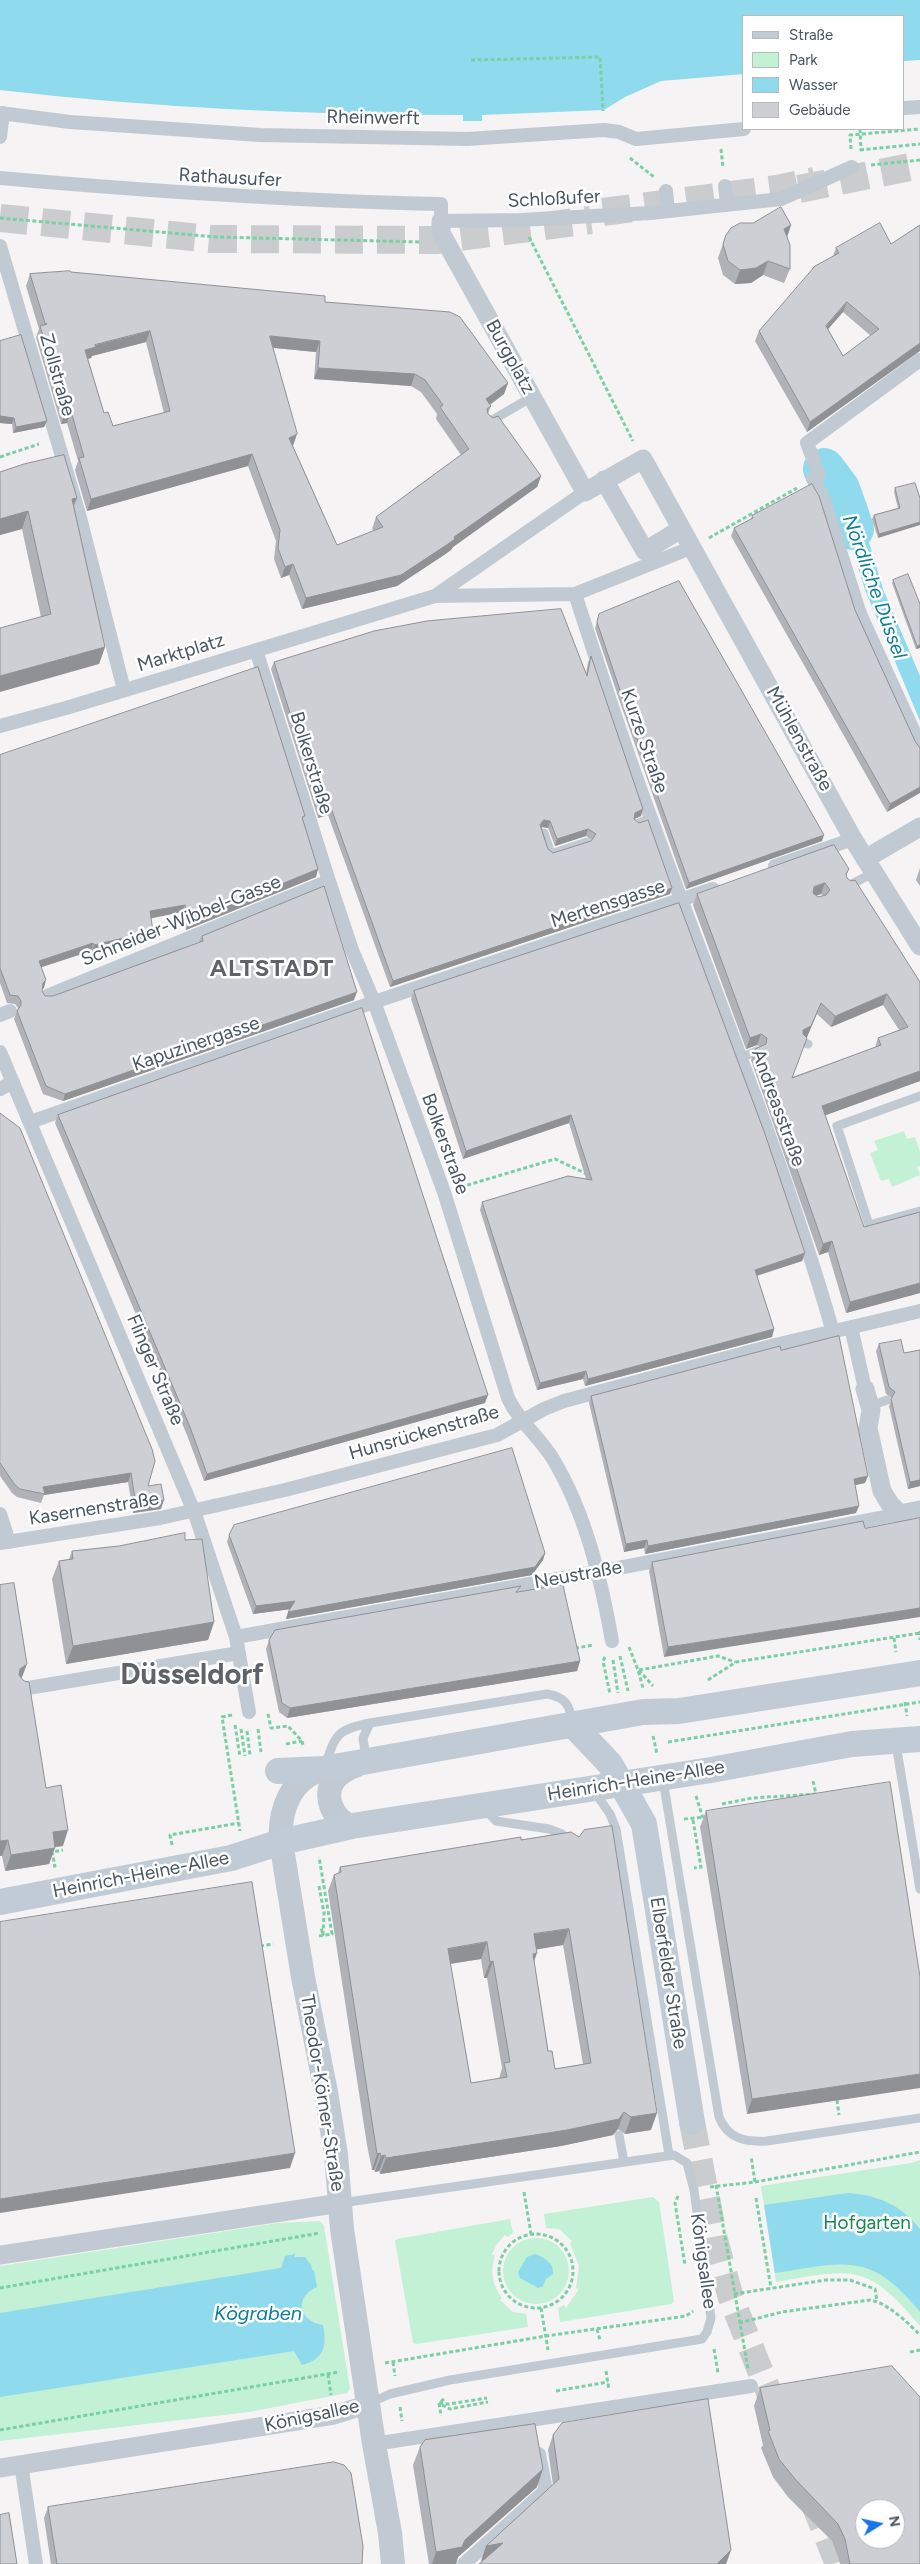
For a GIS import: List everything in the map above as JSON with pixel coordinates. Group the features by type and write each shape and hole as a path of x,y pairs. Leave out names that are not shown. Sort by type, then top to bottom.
{"main road":[{"path":"270,1762 315,1770 573,1725 644,1699 679,1711 920,1673"},
{"name":"Elberfelder Straße","path":"573,1725 606,1759 644,1824 692,2122"},
{"name":"Heinrich-Heine-Allee","path":"0,1902 244,1854 281,1842 352,1826 808,1754 908,1734"},
{"name":"Elberfelder Straße","path":"644,1824 651,1800 663,1777"}],"street":[{"path":"905,108 920,107"},
{"path":"0,137 2,113"},
{"name":"Rheinwerft","path":"2,113 70,122 270,135 467,139 604,130 619,132 636,138 742,129"},
{"name":"Schloßufer","path":"441,221 520,220 781,200 857,166"},
{"name":"Rathausufer","path":"0,178 172,193 312,201 441,204 441,221"},
{"path":"725,186 727,205"},
{"path":"666,191 668,210"},
{"name":"Burgplatz","path":"441,221 441,233 446,243 585,492"},
{"name":"Zollstraße","path":"0,246 79,514"},
{"path":"920,360 808,443 816,477 860,614 920,744"},
{"path":"435,596 585,492 604,480 643,459 681,530 644,550 604,480"},
{"name":"Marktplatz","path":"79,514 124,690 435,596"},
{"name":"Mühlenstraße","path":"681,530 693,548 869,866 920,946"},
{"path":"435,596 575,594 693,548"},
{"name":"Kurze Straße","path":"575,594 651,818 681,900"},
{"name":"Bolkerstraße","path":"256,650 352,950 374,1002 444,1192 508,1398 522,1422 547,1448 562,1475 582,1520 598,1572 612,1641"},
{"path":"0,726 124,690"},
{"path":"869,866 920,827"},
{"path":"762,871 853,838"},
{"name":"Schneider-Wibbel-Gasse","path":"47,996 329,881"},
{"name":"Mertensgasse","path":"374,1002 726,884"},
{"name":"Andreasstraße","path":"681,900 812,1260 833,1332"},
{"name":"Kapuzinergasse","path":"30,1122 374,1002"},
{"name":"Flinger Straße","path":"0,1052 194,1511 236,1637 244,1715"},
{"path":"0,1089 13,1082"},
{"name":"Hunsrückenstraße","path":"194,1511 478,1441 497,1435 544,1408 564,1401 920,1311"},
{"path":"851,1327 871,1410 868,1428 882,1491 890,1504 900,1514"},
{"name":"Neustraße","path":"236,1637 598,1572 920,1510"},
{"name":"Kasernenstraße","path":"4,1542 194,1511"},
{"path":"0,1514 4,1542"},
{"path":"22,1689 238,1653"},
{"path":"352,1826 343,1822 333,1813 331,1787 341,1773 366,1762"},
{"path":"281,1842 281,1822 290,1793 315,1770"},
{"name":"Theodor-Körner-Straße","path":"281,1842 303,1977 326,2092 339,2172 342,2229 374,2444 390,2533 393,2564"},
{"path":"0,2255 340,2204"},
{"path":"374,2444 751,2386"},
{"name":"Königsallee","path":"0,2468 334,2415 369,2404"},
{"path":"464,2564 546,2490 533,2419"},
{"path":"21,2464 36,2564"}],"lane":[{"path":"489,423 532,397"},
{"path":"636,824 651,818"},
{"path":"544,832 551,854 587,842"},
{"path":"848,886 869,866"},
{"path":"740,1058 757,1051"},
{"path":"920,1096 837,1126 870,1225 920,1211"},
{"path":"871,1410 876,1404 887,1400"},
{"path":"315,1770 333,1741 344,1729 370,1723 547,1694 564,1699 569,1706 573,1725"},
{"path":"366,1762 363,1738 370,1723"},
{"path":"908,1734 920,1889"},
{"path":"663,1777 720,2117 726,2130 748,2142 920,2118"},
{"path":"340,2204 669,2155 616,1829 603,1803 592,1788"},
{"path":"480,1805 496,1821 528,1824 556,1831 568,1839 572,1847"},
{"path":"619,2135 624,2162"},
{"name":"Königsallee","path":"369,2404 390,2394 450,2380 697,2341 703,2338 711,2318 694,2190 687,2163 681,2157 669,2155"}],"path":[{"path":"471,60 600,57 603,119"},
{"path":"920,129 850,136 852,151 920,144"},
{"path":"860,130 861,150 857,166 920,160"},
{"path":"720,131 725,186"},
{"path":"0,218 216,238 446,243"},
{"path":"520,220 643,459"},
{"path":"0,458 56,438"},
{"path":"693,548 816,477"},
{"path":"444,1192 555,1159 589,1174"},
{"path":"663,1777 638,1670 718,1656 736,1662 894,1638 920,1632 920,1640"},
{"path":"621,1658 644,1699"},
{"path":"613,1660 619,1698"},
{"path":"604,1661 611,1700"},
{"path":"904,1695 908,1734"},
{"name":"Heinrich-Heine-Allee","path":"668,1742 920,1702"},
{"path":"244,1854 222,1717 244,1715 267,1708 272,1728 288,1726 302,1741 315,1770"},
{"path":"244,1715 245,1756"},
{"path":"234,1720 240,1756"},
{"path":"246,1727 250,1755"},
{"path":"666,1733 669,1748"},
{"path":"291,1743 302,1741"},
{"path":"268,1747 260,1746 270,1762"},
{"path":"813,1781 816,1794"},
{"path":"791,1800 825,1792"},
{"path":"695,1793 700,1803 703,1818"},
{"path":"722,1804 752,1798 816,1794"},
{"path":"678,1819 693,1820 712,1816"},
{"path":"690,1862 691,1869 701,1867 693,1820"},
{"path":"175,1868 170,1835 239,1823"},
{"path":"315,1834 332,1934"},
{"path":"318,1914 323,1935 324,1913 319,1886"},
{"path":"258,1937 260,1947"},
{"path":"748,2142 755,2182"},
{"path":"686,2272 675,2203 676,2198 681,2193 716,2185 755,2182 920,2152"},
{"path":"522,2178 531,2234"},
{"path":"716,2185 751,2386"},
{"path":"756,2198 771,2288"},
{"path":"0,2288 342,2229"},
{"path":"531,2234 552,2237 560,2243 572,2260 573,2271 569,2286 560,2299 541,2308 532,2308 514,2301 501,2286 499,2276 501,2257 506,2248 512,2241 531,2234"},
{"path":"734,2294 826,2280 850,2280 876,2289 877,2301"},
{"path":"0,2430 546,2336 686,2316 693,2311 691,2301"},
{"path":"739,2323 782,2312 857,2301 877,2301 895,2312 920,2335"},
{"path":"541,2308 551,2364"},
{"path":"686,2316 703,2338 714,2347 721,2391"},
{"path":"910,2352 920,2350"},
{"path":"556,2391 608,2382"},
{"path":"439,2403 448,2395"},
{"path":"439,2403 449,2404 487,2398"},
{"path":"439,2403 450,2409 488,2402"}],"green space":[{"path":"904,1131 907,1139 915,1137 920,1152 920,1166 917,1167 920,1175 892,1187 889,1179 881,1181 870,1153 878,1150 874,1141"},
{"name":"Hofgarten","path":"920,2160 920,2326 886,2290 857,2275 842,2273 824,2274 776,2282 761,2186 911,2163"},
{"path":"653,2197 659,2202 674,2301 671,2304 560,2322 558,2308 564,2305 566,2308 579,2289 576,2288 579,2266 570,2243 572,2241 559,2229 546,2228 544,2214"},
{"path":"510,2219 513,2233 508,2237 505,2235 497,2244 492,2254 495,2256 493,2278 502,2298 500,2300 513,2312 526,2314 528,2327 413,2343 395,2241 397,2239"},
{"path":"320,2221 324,2226 350,2389 347,2393 249,2412 0,2441 0,2266 278,2223"},
{"path":"536,2238 549,2241 559,2248 566,2258 569,2271 566,2284 559,2294 549,2301 536,2304 523,2301 513,2294 506,2284 503,2271 506,2258 513,2248 523,2241"}],"water":[{"path":"0,0 920,0 920,60 905,61 905,15 742,15 742,74 661,81 625,97 604,110 482,115 482,121 463,121 463,115 347,114 173,106 0,90"},
{"path":"837,467 846,477 855,496 883,589 920,676 920,721 865,590 836,496 826,480"},
{"name":"Hofgarten","path":"848,2193 869,2196 888,2203 905,2214 920,2229 920,2312 903,2292 887,2279 871,2270 839,2264 775,2273 764,2205"},
{"name":"Kögraben","path":"295,2254 295,2257 305,2257 312,2270 314,2270 317,2287 305,2297 302,2302 302,2308 308,2319 323,2325 325,2339 320,2355 310,2362 302,2365 294,2351 0,2397 0,2313 281,2268 285,2256"},
{"path":"535,2254 548,2261 553,2270 553,2274 546,2279 543,2286 538,2288 520,2278 518,2272 527,2257"}],"building":[{"path":"781,207 791,225 784,229 790,245 790,269 768,261 756,268 740,270 728,261 723,244 731,228 740,223 753,223"},
{"path":"880,223 891,244 920,225 920,343 810,422 759,331 815,266 839,253 836,248","holes":["847,302 879,329 843,356 826,326"]},
{"path":"70,271 325,296 325,302 450,312 460,317 508,383 486,399 491,406 487,409 488,414 493,418 498,416 541,476 454,537 455,539 448,544 401,575 306,598 293,564 285,567 278,548 280,530 252,454 91,499 79,458 84,457 71,411 66,412 40,326 47,324 45,323 30,274","holes":["150,331 170,411 113,426 108,412 104,413 85,350 96,347 95,345","270,336 320,341 318,368 415,374 425,380 443,405 440,407 469,449 376,517 383,527 337,545 289,438 297,434"]},
{"path":"21,335 47,421 16,427 14,418 0,416 0,341"},
{"path":"64,455 77,498 72,499 105,647 0,676 0,628 51,614 28,511 0,519 0,472 24,464"},
{"path":"915,483 920,498 920,522 879,534 874,515 900,508 895,488"},
{"path":"812,484 819,496 855,610 915,741 920,748 920,787 890,804 734,528 753,518 752,516"},
{"path":"908,574 920,604 920,645 917,646 893,580"},
{"path":"679,581 824,835 689,883 597,622 599,614"},
{"path":"561,609 587,676 591,656 643,809 635,813 634,819 639,823 648,820 672,888 393,981 331,808 321,812 274,662 374,631 427,621","holes":["544,820 550,821 557,839 588,829 596,834 591,841 553,853 548,849 540,825"]},
{"path":"258,667 305,816 302,817 318,869 189,922 185,905 150,911 153,931 94,945 93,943 39,961 46,980 43,983 42,991 45,996 53,996 203,941 202,936 324,886 357,992 65,1094 46,1086 17,1011 21,1001 18,996 10,995 0,968 0,755"},
{"path":"834,845 849,869 846,874 847,878 851,881 855,880 920,982 920,1071 822,1106 864,1227 920,1212 920,1283 850,1302 832,1241 823,1244 755,1049 766,1044 767,1038 761,1034 750,1038 697,894","holes":["825,883 830,890 826,895 818,897 813,893 814,887","887,994 908,1027 878,1038 881,1045 792,1078 807,1038 803,1034 803,1030 811,1026 821,1003 835,1016"]},
{"path":"679,903 765,1134 805,1253 755,1270 774,1329 588,1379 586,1371 540,1383 482,1202 568,1176 592,1180 571,1115 466,1151 414,991"},
{"path":"362,1008 488,1395 207,1474 190,1427 58,1115"},
{"path":"0,1113 20,1128 152,1449 155,1461 148,1486 161,1484 164,1500 136,1505 131,1473 43,1487 45,1494 20,1489 15,1485 0,1463"},
{"path":"839,1336 868,1476 854,1479 859,1506 648,1546 647,1540 626,1544 591,1396 780,1346 781,1350"},
{"path":"901,1340 904,1353 920,1350 920,1480 910,1482 891,1399 895,1392 889,1387 879,1344"},
{"path":"512,1448 545,1553 535,1567 288,1612 295,1601 256,1606 229,1535 234,1525"},
{"path":"920,1518 920,1608 668,1647 652,1562 863,1521 865,1528"},
{"path":"185,1533 185,1540 202,1539 214,1622 73,1646 59,1561 73,1559 72,1551 119,1546"},
{"path":"14,1583 27,1664 20,1669 19,1675 24,1681 29,1682 46,1788 61,1785 68,1830 53,1832 55,1848 11,1855 8,1840 0,1841 0,1585"},
{"path":"563,1585 580,1661 290,1708 282,1703 269,1640 275,1630 521,1586 516,1592"},
{"path":"890,1782 920,1977 920,2074 752,2099 706,1811"},
{"path":"612,1826 657,2113 631,2117 624,2112 619,2119 567,2130 386,2158 385,2155 377,2154 334,1875 341,1872 340,1867 521,1837 521,1840 571,1832 579,1837 584,1830","holes":["569,1929 591,2063 555,2069 552,2051 548,2051 533,1954 537,1953 534,1934","487,1942 490,1962 493,1961 510,2062 504,2063 507,2077 471,2083 448,1949"]},
{"path":"252,1882 295,2153 0,2199 0,1922"},
{"path":"892,2366 920,2397 920,2564 850,2564 845,2539 838,2524 795,2479 779,2459 768,2431 770,2430 760,2388"},
{"path":"708,2399 731,2550 717,2564 479,2564 503,2543 486,2546 559,2479 553,2435 562,2423"},
{"path":"535,2424 543,2469 465,2540 462,2547 436,2552 420,2447 425,2440"},
{"path":"334,2462 344,2465 351,2473 363,2546 362,2564 57,2564 48,2507"},
{"path":"9,2513 17,2564 0,2564 0,2515"}],"waterway":[{"name":"Nördliche Düssel","path":"824,469 839,489 853,529"}],"tunnel":[{"path":"799,189 920,165"},
{"path":"603,212 777,189 815,181"},
{"path":"0,218 212,239 436,240 591,220"},
{"path":"692,2122 715,2240 731,2298 780,2420"},
{"path":"813,2502 838,2564"}],"district":[{"name":"ALTSTADT","path":"272,969"},
{"name":"Düsseldorf","path":"192,1676"}]}
